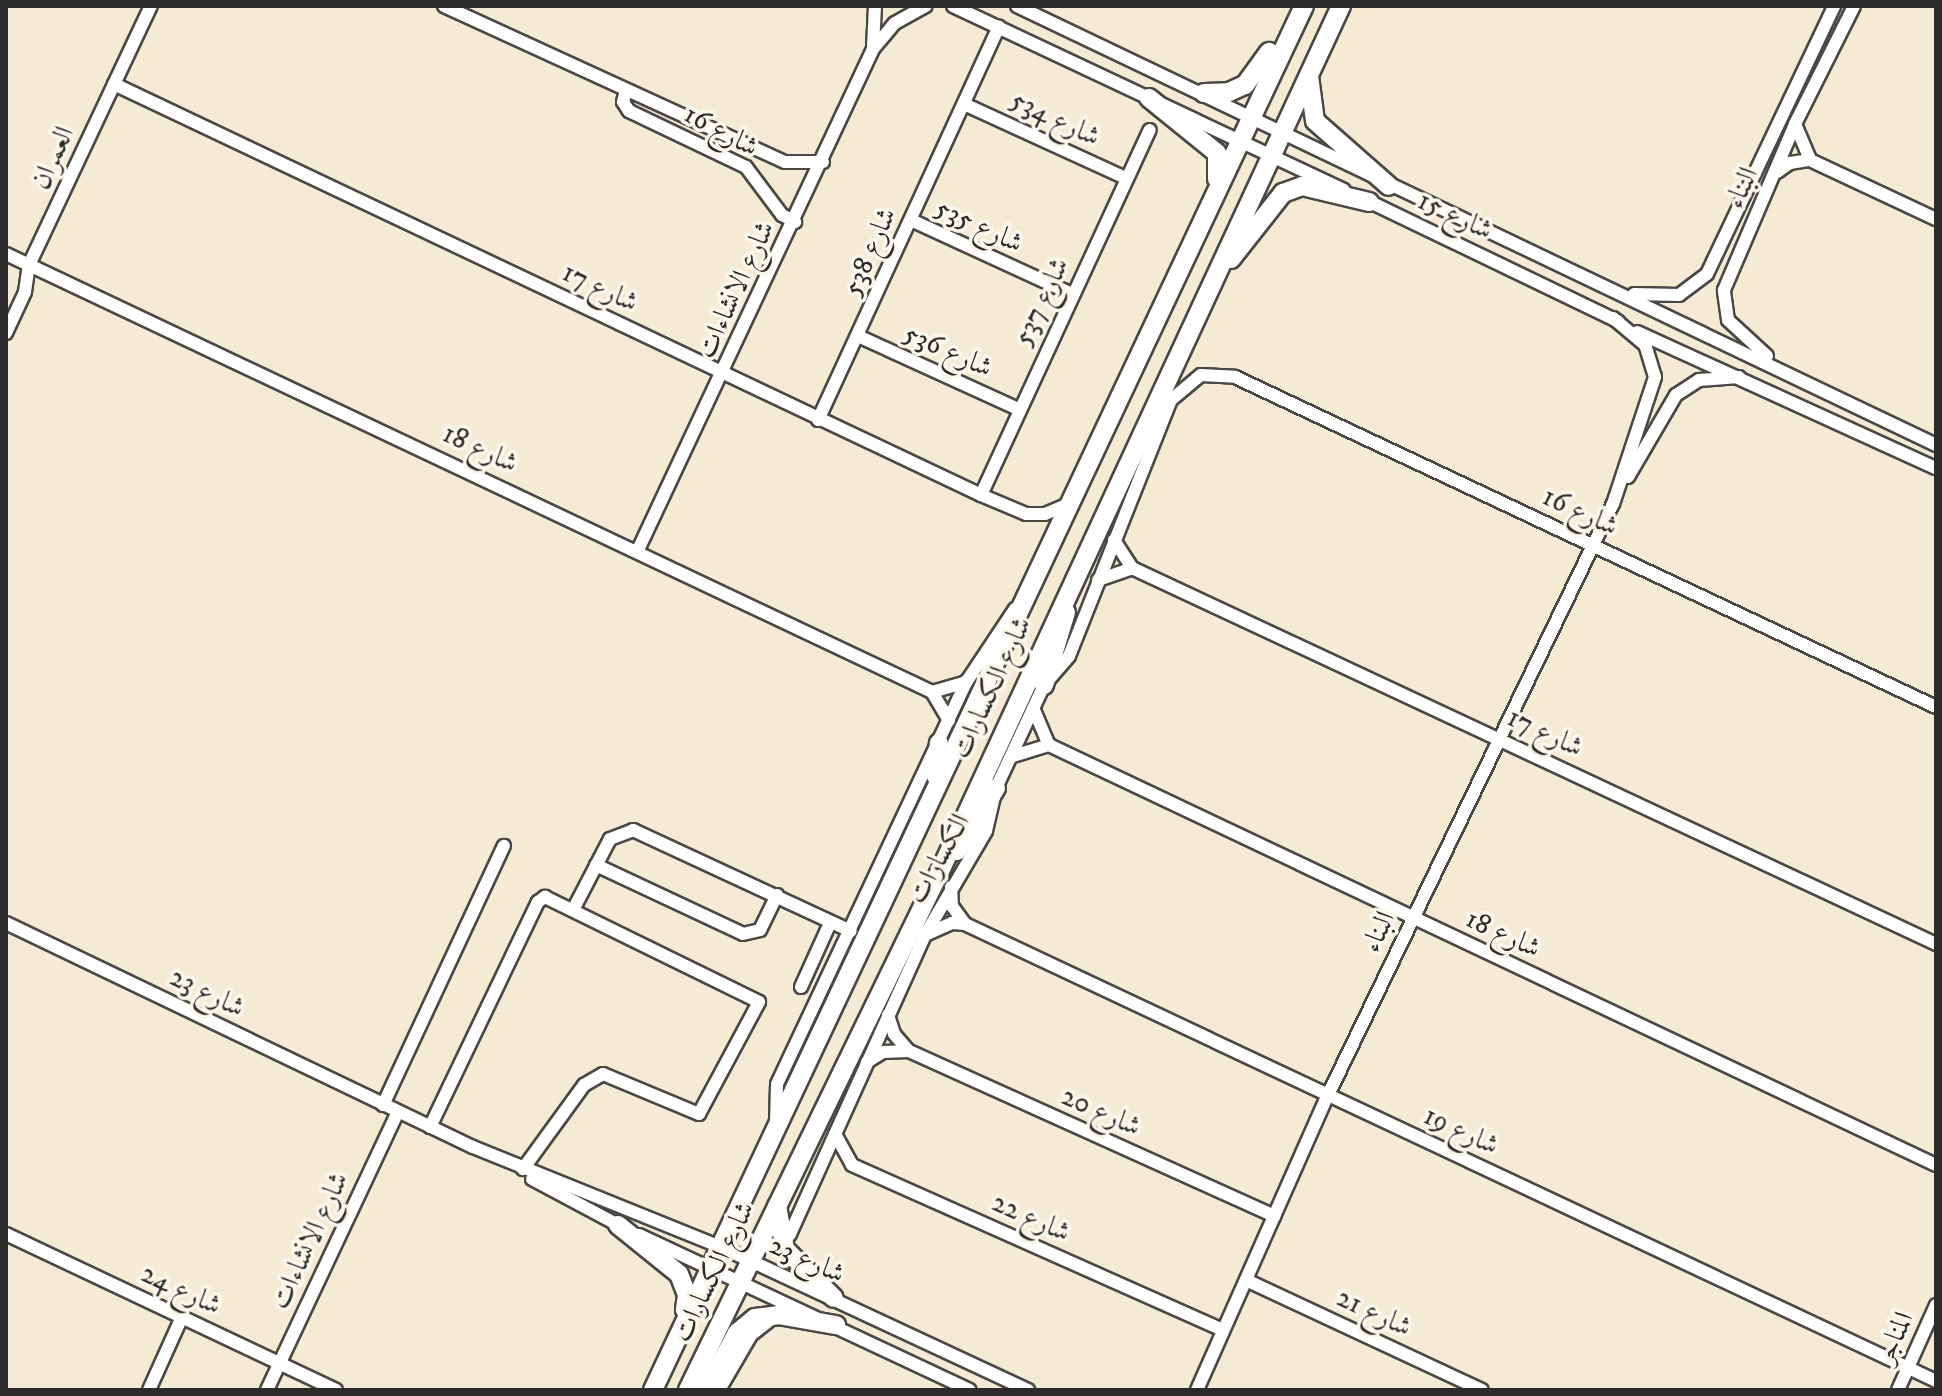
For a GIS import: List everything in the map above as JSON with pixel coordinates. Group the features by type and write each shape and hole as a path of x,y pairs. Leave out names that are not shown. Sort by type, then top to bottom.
{"street":[{"name":"العمران","path":"6,333 25,292 29,265 151,6"},
{"name":"شارع 16","path":"444,6 785,162 823,162"},
{"name":"شارع الانشاءات","path":"873,49 875,6"},
{"name":"شارع الانشاءات","path":"638,550 795,222 873,49 895,23 926,6"},
{"name":"شارع 15","path":"953,6 1613,318 1677,354 1743,377 1936,468"},
{"name":"شارع 15","path":"1017,6 1250,115 1389,186 1623,292 1936,445"},
{"path":"1204,93 1229,92 1245,85 1301,6"},
{"name":"شارع الكسارات","path":"653,1390 1068,504 1212,208 1250,115 1301,6"},
{"name":"شارع الكسارات","path":"688,1390 942,867 1070,585 1215,281 1268,155 1341,6"},
{"name":"البناء","path":"1623,292 1679,295 1707,274 1834,6"},
{"name":"البناء","path":"1790,373 1745,339 1728,320 1722,302 1730,268 1775,175 1795,124 1854,6"},
{"name":"شارع 538","path":"818,420 999,27"},
{"path":"1309,76 1315,121 1389,186"},
{"name":"شارع 17","path":"114,84 981,495 1026,514 1045,514 1068,504"},
{"name":"شارع 16","path":"626,90 623,102 629,111 746,167 782,215 795,222"},
{"path":"1149,98 1217,153 1212,208"},
{"name":"شارع 534","path":"964,104 1126,178"},
{"path":"1795,124 1810,160"},
{"name":"شارع 537","path":"981,495 1018,409 1150,130"},
{"path":"1775,175 1781,166 1810,160 1936,219"},
{"path":"1215,281 1283,193 1302,186 1369,202"},
{"name":"شارع 535","path":"911,220 1072,294"},
{"name":"شارع 18","path":"6,254 638,550 932,692"},
{"name":"البناء","path":"1196,1389 1328,1095 1613,504 1655,377 1645,345 1613,318"},
{"name":"شارع 536","path":"858,336 1018,409"},
{"name":"شارع 16","path":"1201,375 1235,377 1936,707"},
{"name":"الكسارات","path":"783,1243 925,935 951,885 986,831 996,788 1044,685 1069,656 1171,400 1201,375"},
{"name":"البناء","path":"1613,504 1676,395 1699,380 1743,377"},
{"path":"1098,580 1132,568 1114,540"},
{"name":"شارع 17","path":"1132,568 1936,944"},
{"path":"1044,685 1065,623 1070,585"},
{"name":"الكسارات","path":"776,1132 773,1095 967,681 997,630 1023,601"},
{"path":"949,720 932,692 967,681"},
{"path":"1013,756 1049,745 1033,718 1034,707"},
{"path":"935,790 939,743"},
{"name":"شارع 18","path":"1049,745 1936,1165"},
{"path":"942,867 961,847 996,788"},
{"path":"573,910 610,839 633,830 851,931"},
{"path":"383,1105 504,846"},
{"path":"596,865 743,934 760,930 777,895"},
{"path":"951,885 952,906 965,924"},
{"path":"430,1127 538,902 545,897 759,1002 699,1114 603,1074 584,1085 523,1169"},
{"name":"شارع 23","path":"6,923 473,1147 721,1247 754,1254 834,1298 1028,1390"},
{"path":"801,987 830,923"},
{"path":"925,935 952,923 965,924"},
{"name":"شارع 19","path":"965,924 1936,1381"},
{"path":"888,1015 894,1034 909,1051"},
{"path":"866,1064 883,1052 909,1051"},
{"name":"شارع 20","path":"909,1051 1274,1216"},
{"name":"شارع الانشاءات","path":"267,1390 398,1112"},
{"name":"شارع 22","path":"835,1134 852,1165 1223,1330"},
{"name":"شارع 23","path":"473,1147 618,1225 970,1390"},
{"path":"777,1206 783,1243 834,1298"},
{"path":"618,1225 679,1274 687,1295 680,1330"},
{"name":"شارع 24","path":"6,1234 336,1390"},
{"path":"754,1254 783,1243"},
{"name":"شارع 21","path":"1246,1280 1482,1390"},
{"name":"المناجر","path":"1898,1390 1936,1305"},
{"path":"719,1390 751,1335 778,1315"},
{"path":"697,1390 711,1381 742,1327 755,1318 778,1315 836,1325"},
{"path":"149,1390 182,1317"}]}
